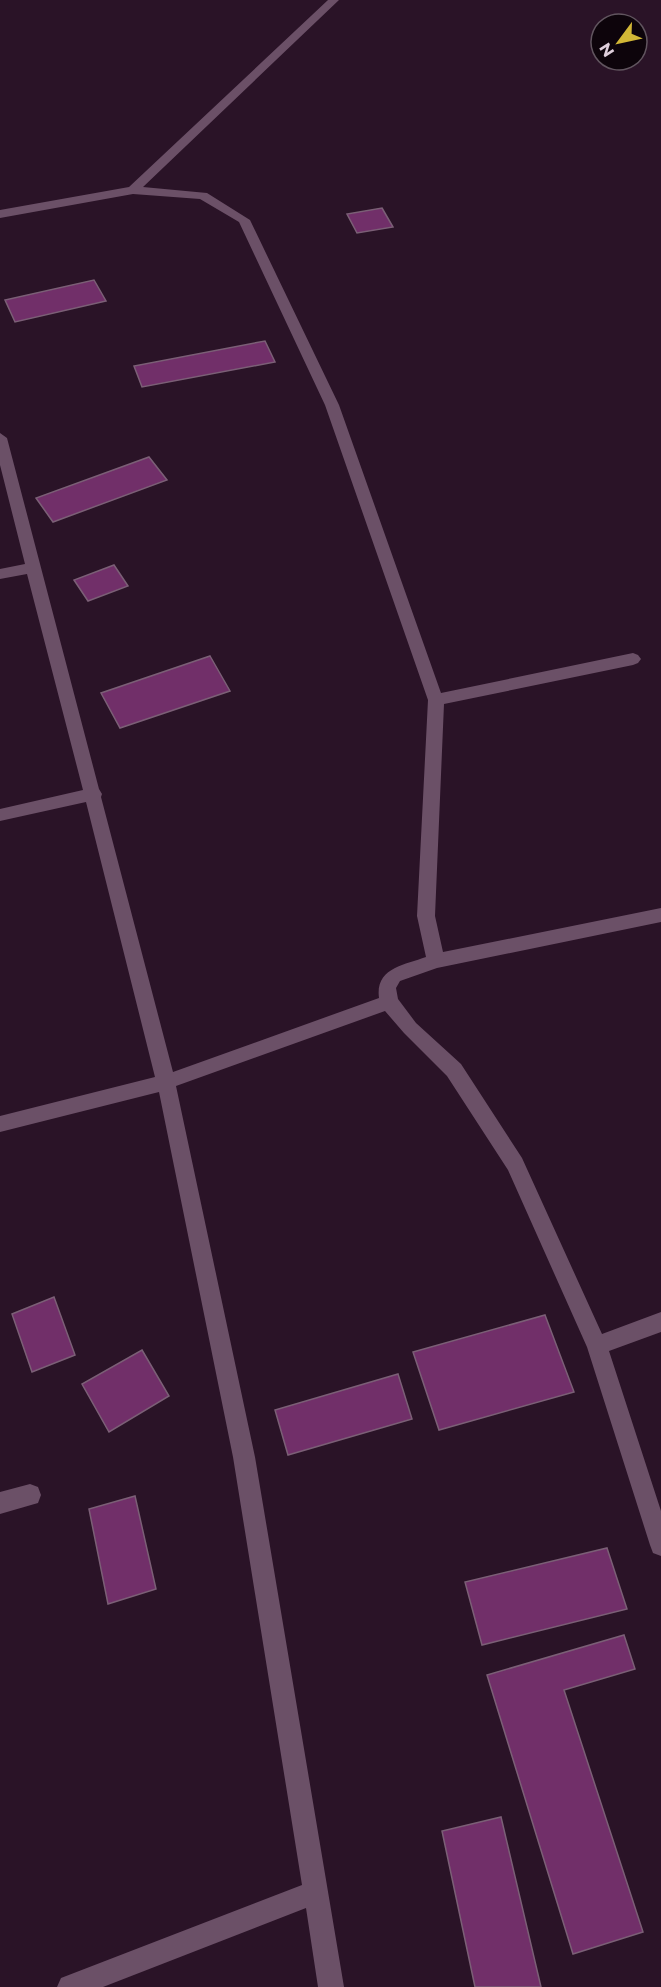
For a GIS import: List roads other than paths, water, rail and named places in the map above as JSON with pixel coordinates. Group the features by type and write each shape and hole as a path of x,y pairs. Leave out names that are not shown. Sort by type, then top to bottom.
{"street":[{"path":"133,190 334,0"},
{"path":"0,214 133,190 203,196 244,220 332,405 436,700 426,916 436,961"},
{"path":"0,438 94,794 166,1082 244,1457 331,1987"},
{"path":"0,574 34,567"},
{"path":"436,700 633,658"},
{"path":"0,815 94,794"},
{"path":"661,915 436,961 394,976 387,987 389,1002 410,1028 454,1070 515,1164 597,1346 661,1545"},
{"path":"0,1125 166,1082 389,1002"},
{"path":"597,1346 661,1322"},
{"path":"0,1503 30,1495"},
{"path":"70,1987 314,1893"}]}
